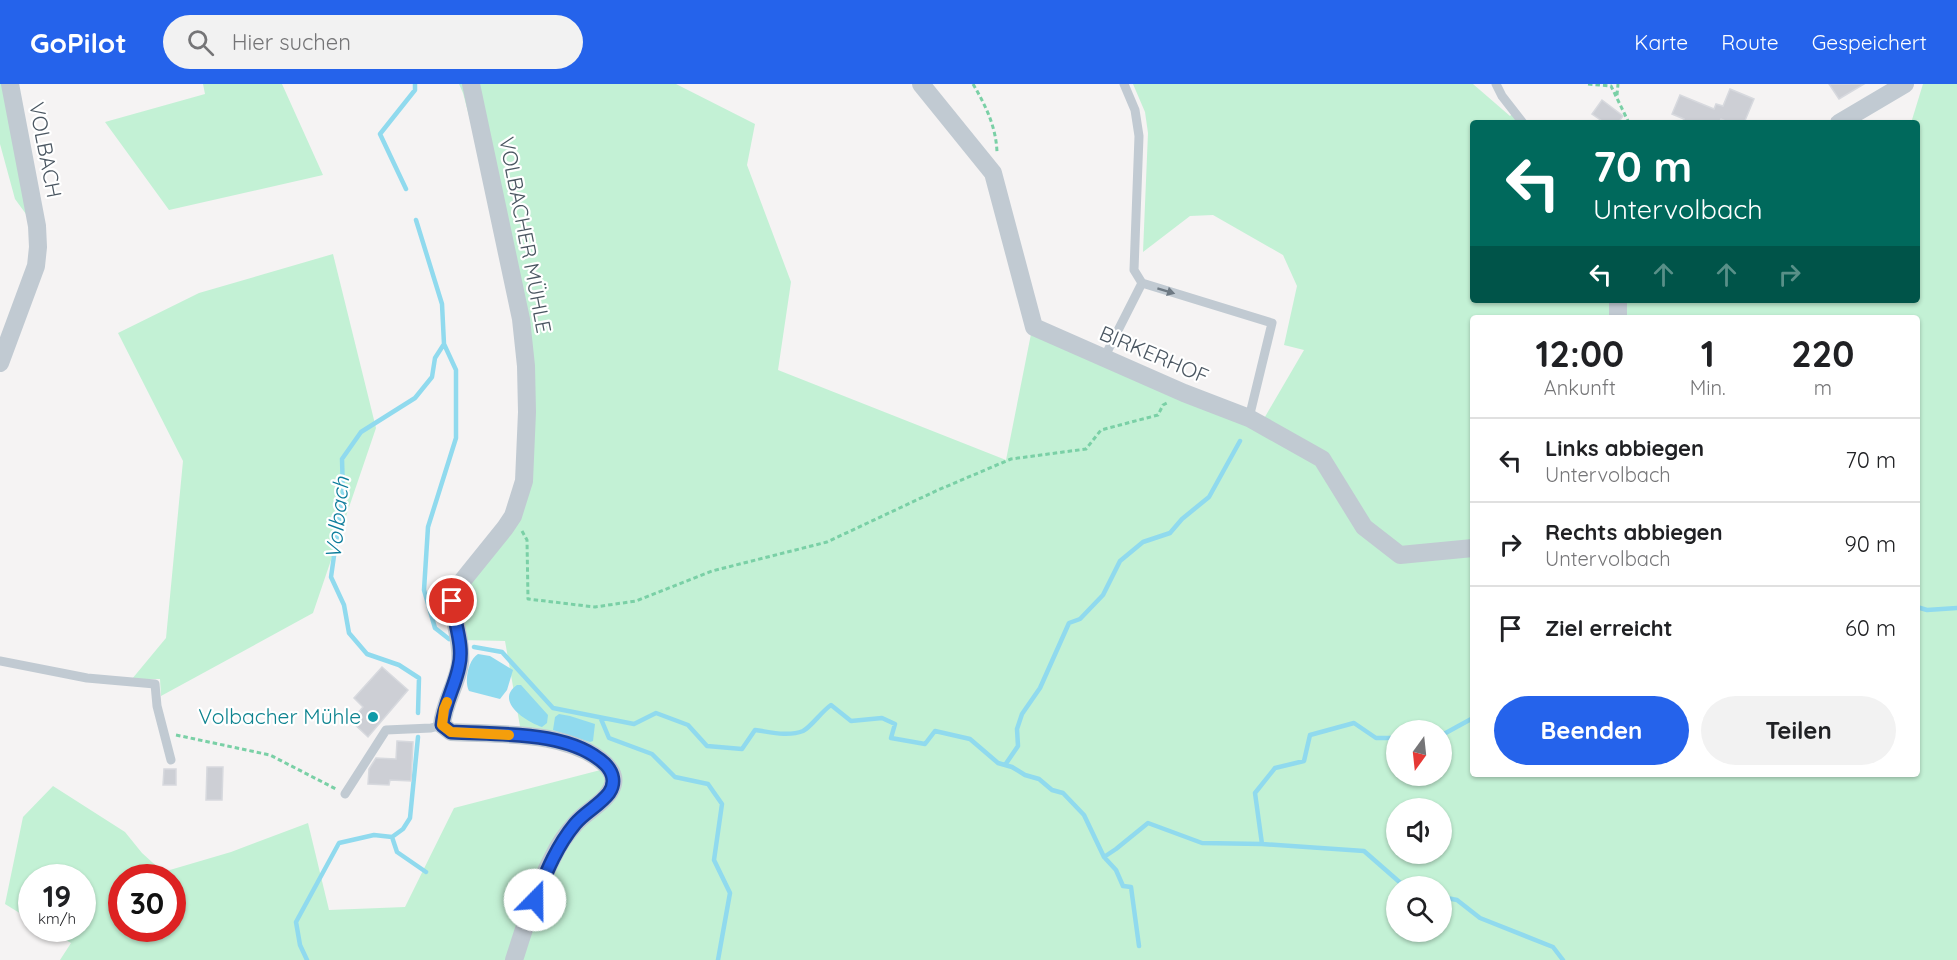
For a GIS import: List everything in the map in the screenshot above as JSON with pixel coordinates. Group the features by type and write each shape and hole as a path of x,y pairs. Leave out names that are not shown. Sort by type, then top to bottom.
{"street":[{"name":"VOLBACH","path":"0,363 36,266 38,247 37,226 10,84"},
{"name":"VOLBACHER MÜHLE","path":"442,725 444,709 460,665 460,648 452,601 454,590 506,528 513,516 524,481 527,412 526,366 521,319 471,84"},
{"name":"BIRKERHOF","path":"921,84 993,173 1034,327 1184,393 1249,418 1322,459 1364,527 1400,555 1470,548"},
{"path":"1844,120 1905,84"},
{"path":"442,725 451,732 522,736 578,747 598,758 610,770 613,783 609,792 576,823 553,857 526,922 514,960"}],"lane":[{"path":"1124,84 1135,110 1139,136 1134,270 1142,283 1272,323 1249,418"},
{"path":"1496,84 1502,96 1521,120"},
{"path":"1104,358 1142,283"},
{"path":"0,661 87,678 155,684 157,706 171,760"},
{"path":"345,794 386,730 431,728 442,725"}],"path":[{"path":"973,84 989,114 995,133"},
{"path":"1588,84 1611,86 1628,120"},
{"path":"1617,97 1618,84"},
{"path":"513,516 527,540 528,599 595,607 636,601 712,571 827,542 1011,459 1086,449 1101,430 1158,415 1163,405 1184,393"},
{"path":"164,733 270,755 345,794"}],"green space":[{"path":"0,84 5,84 34,225 15,199 0,144"},
{"path":"203,84 282,84 323,175 169,210 105,122 205,94"},
{"path":"459,84 676,84 755,124 747,165 791,282 778,370 1006,460 1031,334 1248,421 1320,462 1399,558 1470,552 1470,777 1920,777 1920,315 1623,315 1622,303 1920,303 1920,120 1912,120 1923,84 1957,84 1957,960 60,960 71,943 69,942 96,942 96,864 18,864 18,912 5,904 23,817 53,786 125,832 154,864 108,864 108,942 186,942 186,865 231,852 308,823 329,910 405,907 454,808 612,767 521,732 505,641 461,640 458,592 520,516 523,321"},
{"path":"1133,84 1473,84 1510,116 1513,113 1518,120 1470,120 1470,303 1614,303 1615,315 1470,315 1470,545 1401,552 1366,524 1324,456 1262,422 1304,350 1284,345 1297,286 1283,255 1213,215 1190,216 1143,252 1148,133 1145,112"},
{"path":"333,254 376,428 313,613 161,696 160,679 132,679 166,638 183,461 118,333 199,293"}],"water":[{"path":"478,654 490,656 513,670 507,690 500,699 469,691 468,671"},
{"path":"517,685 521,685 548,715 547,723 542,727 521,716 511,704 509,698 511,691"},
{"path":"559,714 595,724 593,741 553,730 555,717"}],"building":[{"path":"1829,84 1864,84 1839,99"},
{"path":"1730,89 1754,99 1745,120 1684,120 1672,114 1680,95 1714,109 1716,104 1723,106"},
{"path":"1602,100 1623,116 1620,120 1601,120 1592,114"},
{"path":"382,667 408,690 368,737 351,721 363,707 354,698"},
{"path":"397,741 413,742 411,781 390,780 389,785 368,784 369,769 376,758 396,759"},
{"path":"207,767 223,767 222,800 206,800"},
{"path":"164,769 176,769 176,785 163,785"}],"waterway":[{"name":"Volbach","path":"406,189 380,134 415,90 415,84"},
{"name":"Volbach","path":"416,220 442,304 444,344 435,358 432,377 415,398 361,432 342,459 343,493 331,577 344,605 349,633 367,654 399,665 419,678 418,713"},
{"path":"444,344 456,370 456,438 428,527 424,590 435,628 449,639"},
{"path":"1005,765 1018,746 1017,729 1022,714 1040,688 1069,623 1080,619 1103,595 1120,561 1143,542 1170,533 1182,519 1209,497 1240,441"},
{"path":"1920,608 1927,610 1957,608"},
{"path":"474,647 502,652 553,708 634,724 656,713 688,725 707,746 742,749 755,730 785,734 797,733 803,731 831,705 851,721 882,718 895,724 891,738 925,744 935,731 970,739 998,763 1039,779 1052,790 1063,793 1084,815 1104,857 1148,823 1202,843 1262,844 1364,851 1393,876"},
{"path":"601,719 609,738 652,754 675,777 708,784 722,804 714,860 730,893 718,960"},
{"path":"1452,730 1470,720"},
{"path":"1262,844 1255,793 1275,768 1304,761 1310,735 1354,723 1376,738 1386,738"},
{"name":"Volbach","path":"307,960 300,945 296,922 339,843 374,835 392,837 403,829 410,818 418,737"},
{"path":"392,837 397,852 426,872"},
{"path":"1104,857 1116,870 1123,886 1131,887 1139,946"},
{"path":"1452,899 1457,900 1480,918 1553,947 1563,960"}],"slow traffic":[{"path":"447,702 442,725 451,732 509,735"}],"place":[{"name":"Volbacher Mühle","path":"373,717"}],"route":[{"path":"452,601 460,648 460,665 444,709 442,725 451,732 522,736 578,747 598,758 610,770 613,777 609,792 576,823 553,857 535,900"}]}
